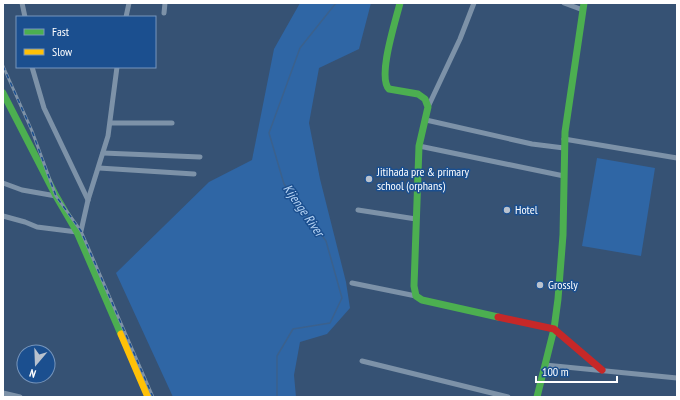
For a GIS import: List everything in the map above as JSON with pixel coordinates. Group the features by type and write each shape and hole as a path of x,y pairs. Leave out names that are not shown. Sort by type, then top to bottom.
{"street":[{"path":"22,3 25,16"},
{"path":"126,16 129,3"},
{"path":"164,13 165,3"},
{"path":"400,3 384,72 386,86 389,89 418,94 425,99 428,107"},
{"path":"416,296 414,286 419,146 428,107 460,39 474,3"},
{"path":"537,397 554,329 563,235 564,139 583,7 564,3"},
{"path":"32,68 44,108 88,200"},
{"path":"79,231 99,168 111,123 117,68"},
{"path":"3,93 6,96 56,196 79,231 148,397"},
{"path":"426,120 532,144 564,148"},
{"path":"111,123 172,123"},
{"path":"564,139 677,158"},
{"path":"419,146 564,176"},
{"path":"103,153 200,157"},
{"path":"99,168 194,174"},
{"path":"3,183 22,190 56,196"},
{"path":"358,210 416,219"},
{"path":"3,216 37,227 79,231"},
{"path":"352,283 416,296 422,300 554,329 602,370"},
{"path":"362,361 508,397"},
{"path":"546,365 677,378"},
{"path":"3,393 20,397"}],"shaded area":[{"path":"300,3 371,3 359,49 319,68 309,123 320,179 346,282 350,308 327,334 300,342 294,375 296,397 173,397 116,273 209,182 252,160 274,49"},
{"path":"597,158 655,168 641,256 582,246"}],"waterway":[{"name":"Kijenge River","path":"277,397 277,356 293,329 330,323 342,298 326,241 284,184 269,133 300,48 336,3"}],"railway":[{"path":"3,66 32,131 56,196 81,231 153,397"}],"traffic: fast":[{"path":"400,3 388,48 385,73 386,83 389,89 418,94 425,99 428,107 419,146 414,286 416,296 422,300 498,317"},
{"path":"537,397 554,329 558,299 563,235 565,132 584,3"},
{"path":"3,93 56,196 77,232 121,334"}],"traffic: slow":[{"path":"121,334 148,397"}],"traffic: jam":[{"path":"498,317 554,329 602,370"}],"place":[{"name":"Jitihada pre & primary school (orphans)","path":"369,179"},
{"name":"Hotel","path":"507,210"},
{"name":"Grossly","path":"540,285"}]}
